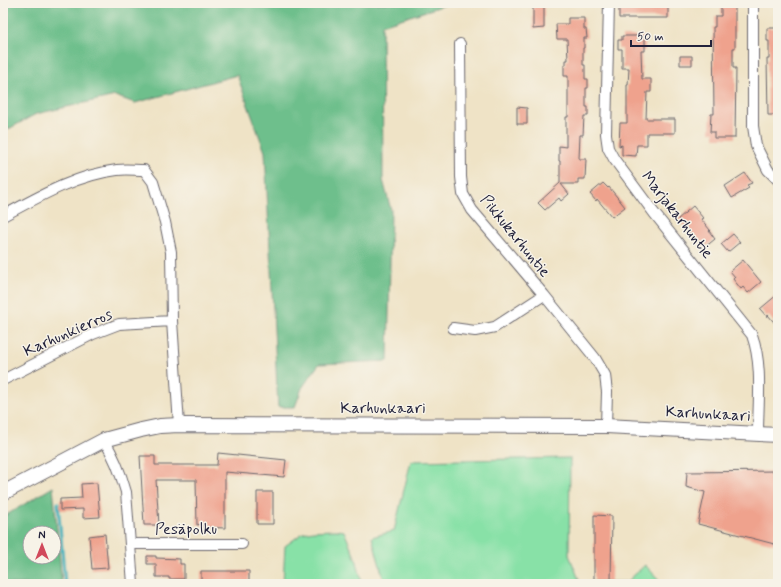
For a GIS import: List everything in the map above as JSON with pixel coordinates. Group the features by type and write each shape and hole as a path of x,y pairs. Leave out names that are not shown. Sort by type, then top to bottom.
{"street":[{"name":"Marjakarhuntie","path":"609,3 606,134 608,148 614,159 654,213 752,335 757,349 759,365 758,434"},
{"path":"753,3 754,132 756,146 768,170 778,180"},
{"name":"Pikkukarhuntie","path":"460,44 461,177 463,194 472,210 595,358 605,375 607,392 606,426"},
{"path":"3,216 51,191 84,178 117,170 144,170 154,182 165,222 170,252 172,321 179,425"},
{"path":"453,328 475,332 495,327 544,295"},
{"name":"Karhunkierros","path":"3,380 93,334 119,324 172,321"},
{"name":"Karhunkaari","path":"3,493 104,440 160,426 606,426 778,435"},
{"path":"104,440 111,451 126,492 133,584"},
{"name":"Pesäpolku","path":"131,544 242,544"}],"green space":[{"path":"3,3 451,3 382,25 383,180 391,210 388,361 319,364 302,388 295,407 278,407 265,152 237,75 135,103 115,96 36,114 3,132"},
{"path":"570,458 569,555 580,582 627,582 645,565 663,584 385,584 372,537 394,531 411,461"},
{"path":"53,487 57,525 22,525 22,565 60,565 62,584 3,584 3,517"},
{"path":"335,530 344,531 357,562 362,584 283,584 285,546 303,533"}],"building":[{"path":"533,3 544,3 544,28 533,29"},
{"path":"619,3 668,3 668,18 619,18"},
{"path":"721,3 735,3 735,48 733,48 733,68 736,68 735,138 714,138 714,132 710,132 711,114 714,114 713,27 715,27 715,16 721,16"},
{"path":"568,18 584,18 584,29 586,29 587,38 584,38 583,65 585,65 585,79 588,79 588,88 586,88 586,107 588,107 588,116 584,116 583,135 580,135 579,159 586,159 585,179 578,179 578,184 561,184 569,194 561,201 559,198 545,210 538,203 560,183 559,146 566,147 568,76 564,76 564,65 566,65 566,60 568,60 567,39 557,39 556,24 568,24"},
{"path":"767,28 778,28 778,115 768,115 767,59 769,59 769,41 767,41"},
{"path":"622,36 645,36 645,51 641,51 642,79 651,79 651,92 647,92 646,119 675,119 675,133 647,133 647,145 637,145 636,156 622,155 622,145 619,146 620,123 627,123 627,85 629,68 622,68 622,49 618,49 618,40 622,40"},
{"path":"680,56 692,56 692,65 680,65"},
{"path":"517,107 527,108 527,124 517,124"},
{"path":"745,173 752,183 747,185 749,188 732,198 725,186"},
{"path":"603,183 608,188 609,187 625,207 612,217 597,199 596,201 590,194"},
{"path":"693,206 703,218 701,219 715,239 704,248 699,241 697,242 678,219"},
{"path":"733,234 740,242 728,252 721,244"},
{"path":"743,260 761,282 748,293 743,287 741,289 733,279 735,277 730,271"},
{"path":"778,294 778,327 768,315 767,317 760,309"},
{"path":"218,453 286,460 284,477 225,472 225,528 202,527 202,524 197,525 196,480 156,480 159,525 144,525 140,456 155,456 155,465 217,465"},
{"path":"778,471 778,545 698,524 705,492 686,487 687,472"},
{"path":"97,483 100,517 83,518 83,509 60,510 60,499 82,498 81,484"},
{"path":"257,492 273,492 273,524 257,524"},
{"path":"594,515 612,516 611,581 594,581"},
{"path":"105,534 108,568 92,569 89,536"},
{"path":"147,556 180,559 180,564 184,564 184,579 156,577 156,564 147,564"},
{"path":"201,571 249,571 249,584 201,584"}],"waterway":[{"path":"58,503 65,584"}]}
